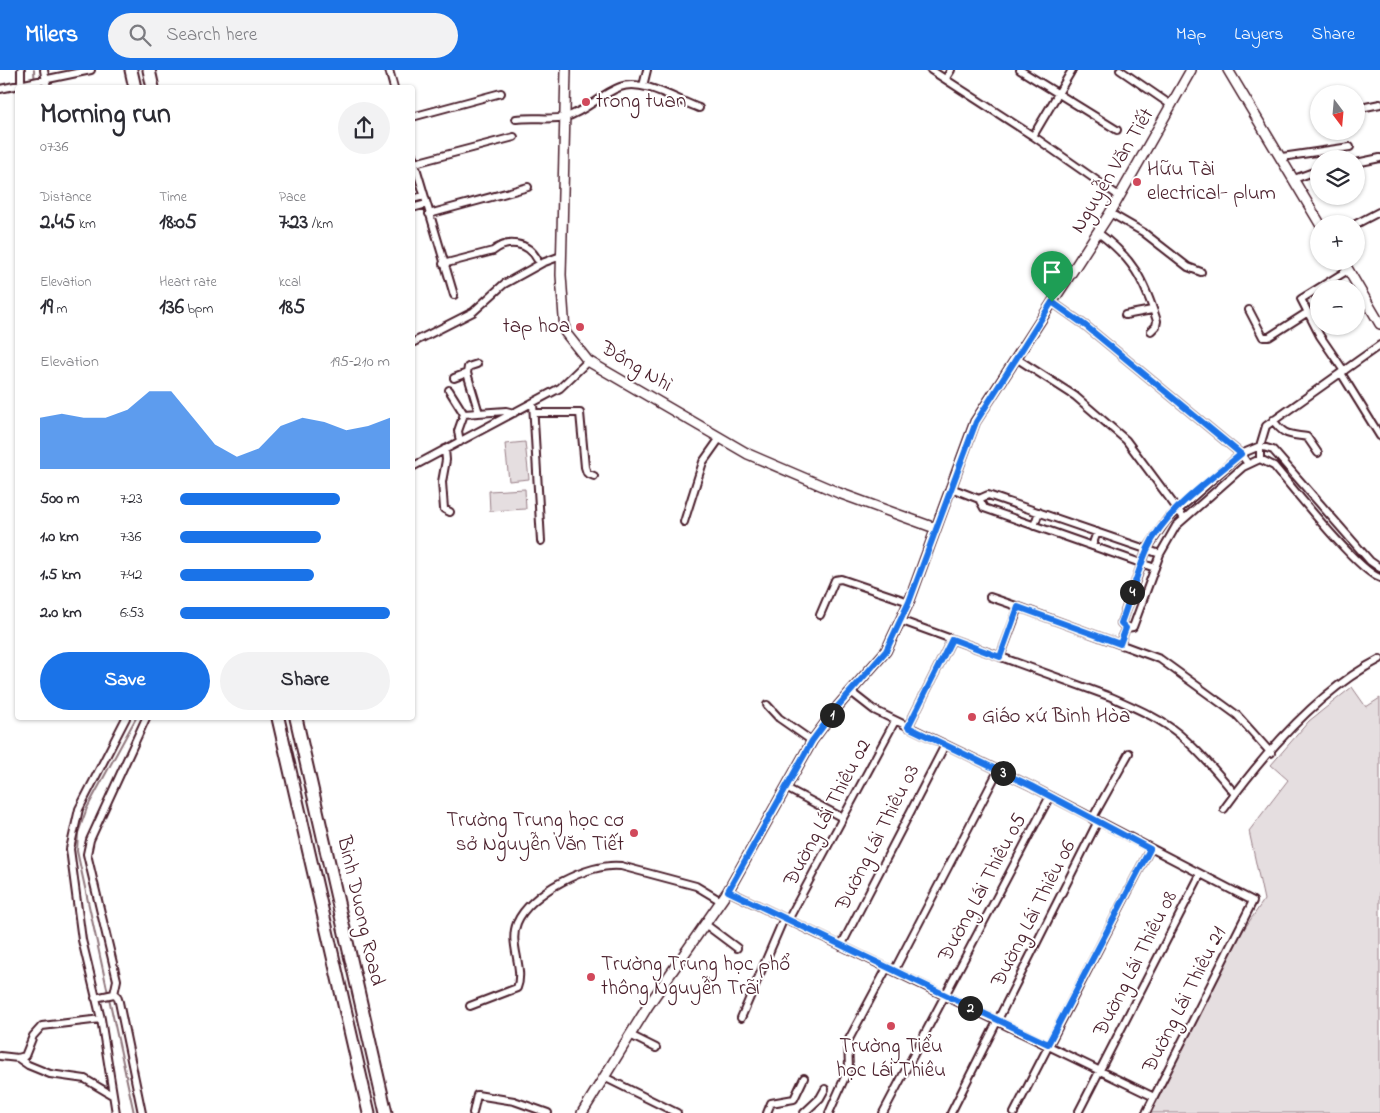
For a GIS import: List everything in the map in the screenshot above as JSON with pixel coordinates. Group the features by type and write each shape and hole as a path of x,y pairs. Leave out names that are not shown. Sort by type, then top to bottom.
{"highway":[{"path":"131,70 134,85"},
{"path":"149,70 152,85"},
{"name":"Binh Duong Road","path":"278,720 368,1113"},
{"name":"Binh Duong Road","path":"296,720 386,1113"},
{"path":"346,1016 363,1012"}],"street":[{"path":"21,70 23,85 91,70"},
{"path":"44,70 46,85"},
{"path":"389,70 393,85"},
{"name":"Đông Nhì","path":"566,70 561,256 565,332 588,361 748,454 838,493 935,528"},
{"path":"643,86 647,70"},
{"path":"931,70 1033,136 1119,196"},
{"path":"946,78 951,70"},
{"path":"1020,70 1117,130"},
{"path":"1033,136 1072,70"},
{"path":"1120,70 1171,104"},
{"name":"Nguyễn Văn Tiết","path":"582,1113 660,988 728,891 812,741 886,651 902,621 976,422 1110,213 1191,70"},
{"path":"1228,70 1315,215"},
{"path":"0,89 15,86"},
{"path":"516,120 565,117 581,111 619,87 650,86 666,96 699,108"},
{"path":"415,116 501,93"},
{"path":"1365,108 1380,104"},
{"path":"454,295 443,264 415,163 514,137"},
{"path":"1282,158 1350,147"},
{"path":"1365,161 1380,158"},
{"path":"1294,179 1310,172"},
{"path":"429,214 528,187"},
{"path":"415,198 424,196"},
{"path":"415,207 427,204"},
{"path":"1365,219 1379,212"},
{"path":"1110,213 1143,232 1188,267 1200,272"},
{"path":"1097,232 1130,260 1157,324 1151,331"},
{"path":"443,264 513,244 522,245 537,259"},
{"path":"415,341 473,312 504,284 542,263 561,256"},
{"path":"1380,324 1348,270 1301,299 1320,336 1380,436"},
{"path":"1052,302 1086,326 1241,454 1248,464"},
{"path":"1125,315 1152,310"},
{"path":"1249,310 1263,337 1268,336 1308,312"},
{"path":"1260,459 1260,446 1266,426 1380,346"},
{"path":"1016,358 1075,396 1126,440 1176,510 1184,518"},
{"path":"415,465 560,388 588,361"},
{"path":"477,364 468,367 467,373 479,414"},
{"path":"454,378 467,373"},
{"path":"449,390 464,414"},
{"path":"533,403 541,541"},
{"path":"464,414 506,411 514,413"},
{"path":"534,413 580,414 585,468 587,473 594,476"},
{"path":"460,442 458,431 464,414"},
{"path":"1273,420 1281,431 1290,435 1307,437 1318,453"},
{"path":"684,522 703,462 720,438"},
{"path":"1126,628 1121,623 1147,549 1161,527 1176,510 1241,454 1260,446 1273,450 1370,561 1380,568"},
{"path":"445,450 446,460 442,482 444,510 450,512"},
{"path":"1126,628 1132,627 1168,537 1184,518 1248,464 1260,459 1274,466 1355,559 1372,575 1380,578"},
{"path":"951,488 979,499 984,508 1155,568"},
{"path":"979,499 988,494 1160,554"},
{"path":"1034,526 1039,512"},
{"path":"1092,546 1097,532"},
{"path":"820,615 835,580 841,579 909,602"},
{"path":"990,597 1160,659 1237,715 1271,753"},
{"path":"1000,657 1018,607"},
{"path":"902,621 1111,697 1142,712 1178,733 1212,767 1235,794"},
{"path":"1120,644 1126,628"},
{"path":"908,727 952,639"},
{"path":"1224,809 1302,717 1362,670 1380,659"},
{"path":"851,692 874,710 1050,796 1200,875"},
{"path":"767,705 779,718 812,741"},
{"path":"116,1113 101,1019 80,932 70,848 79,809 125,720"},
{"path":"114,994 117,980 86,854 90,840 145,720"},
{"name":"Đường Lái Thiêu 02","path":"741,1018 786,919 895,721"},
{"name":"Đường Lái Thiêu 03","path":"841,946 945,745"},
{"name":"Đường Lái Thiêu 06","path":"951,1113 1129,752"},
{"path":"894,971 998,771"},
{"path":"786,788 843,818"},
{"name":"Đường Lái Thiêu 05","path":"884,1113 1050,796"},
{"path":"1014,1113 1150,849"},
{"path":"470,1006 517,988 519,978 514,939 516,923 537,899 553,887 585,872 610,865 621,866 696,886 721,901"},
{"name":"Đường Lái Thiêu 21","path":"1146,1113 1253,901 1200,875"},
{"name":"Đường Lái Thiêu 08","path":"1078,1113 1200,875"},
{"path":"728,891 1101,1069 1154,1097"},
{"path":"705,924 737,948"},
{"path":"829,1113 849,1068 848,1041 887,968"},
{"path":"96,998 114,994"},
{"path":"114,994 118,996 142,1113"},
{"path":"0,1056 18,1058 25,1056 29,1051 33,1036 42,1026 101,1019"},
{"path":"630,1035 656,1048"},
{"path":"18,1058 28,1065 50,1074 85,1079 112,1095"},
{"path":"604,1077 678,1113"},
{"path":"767,1113 771,1103 794,1099 804,1078"},
{"path":"804,1113 820,1098 825,1089"},
{"path":"473,1113 477,1095 514,1101 548,1113"}],"shaded area":[{"path":"525,442 529,479 509,481 505,444"},
{"path":"525,489 526,509 490,511 489,491"},
{"path":"1352,687 1366,707 1380,698 1380,1113 1150,1113 1238,938 1264,900 1249,831 1288,780 1271,765 1309,721"}],"waterway":[{"path":"34,70 35,85"},
{"path":"108,993 77,851 78,833 87,808 135,720"},
{"path":"109,998 134,1113"}],"place":[{"name":"trong tuan","path":"586,102"},
{"name":"Hữu Tài electrical- plum","path":"1137,182"},
{"name":"tap hoa","path":"580,327"},
{"name":"Giáo xứ Bình Hòa","path":"972,717"},
{"name":"Trường Trung học cơ sở Nguyễn Văn Tiết","path":"634,833"},
{"name":"Trường Trung học phổ thông Nguyễn Trãi","path":"591,977"},
{"name":"Trường Tiểu học Lái Thiêu","path":"891,1026"}],"route":[{"path":"1052,302 1086,326 1241,454 1176,510 1161,527 1147,549 1121,623 1126,628 1120,644 1018,607 1000,657 952,639 908,727 1031,786 1150,849 1048,1044 728,891 812,741 838,706 886,651 902,621 976,422 1052,302"}]}
